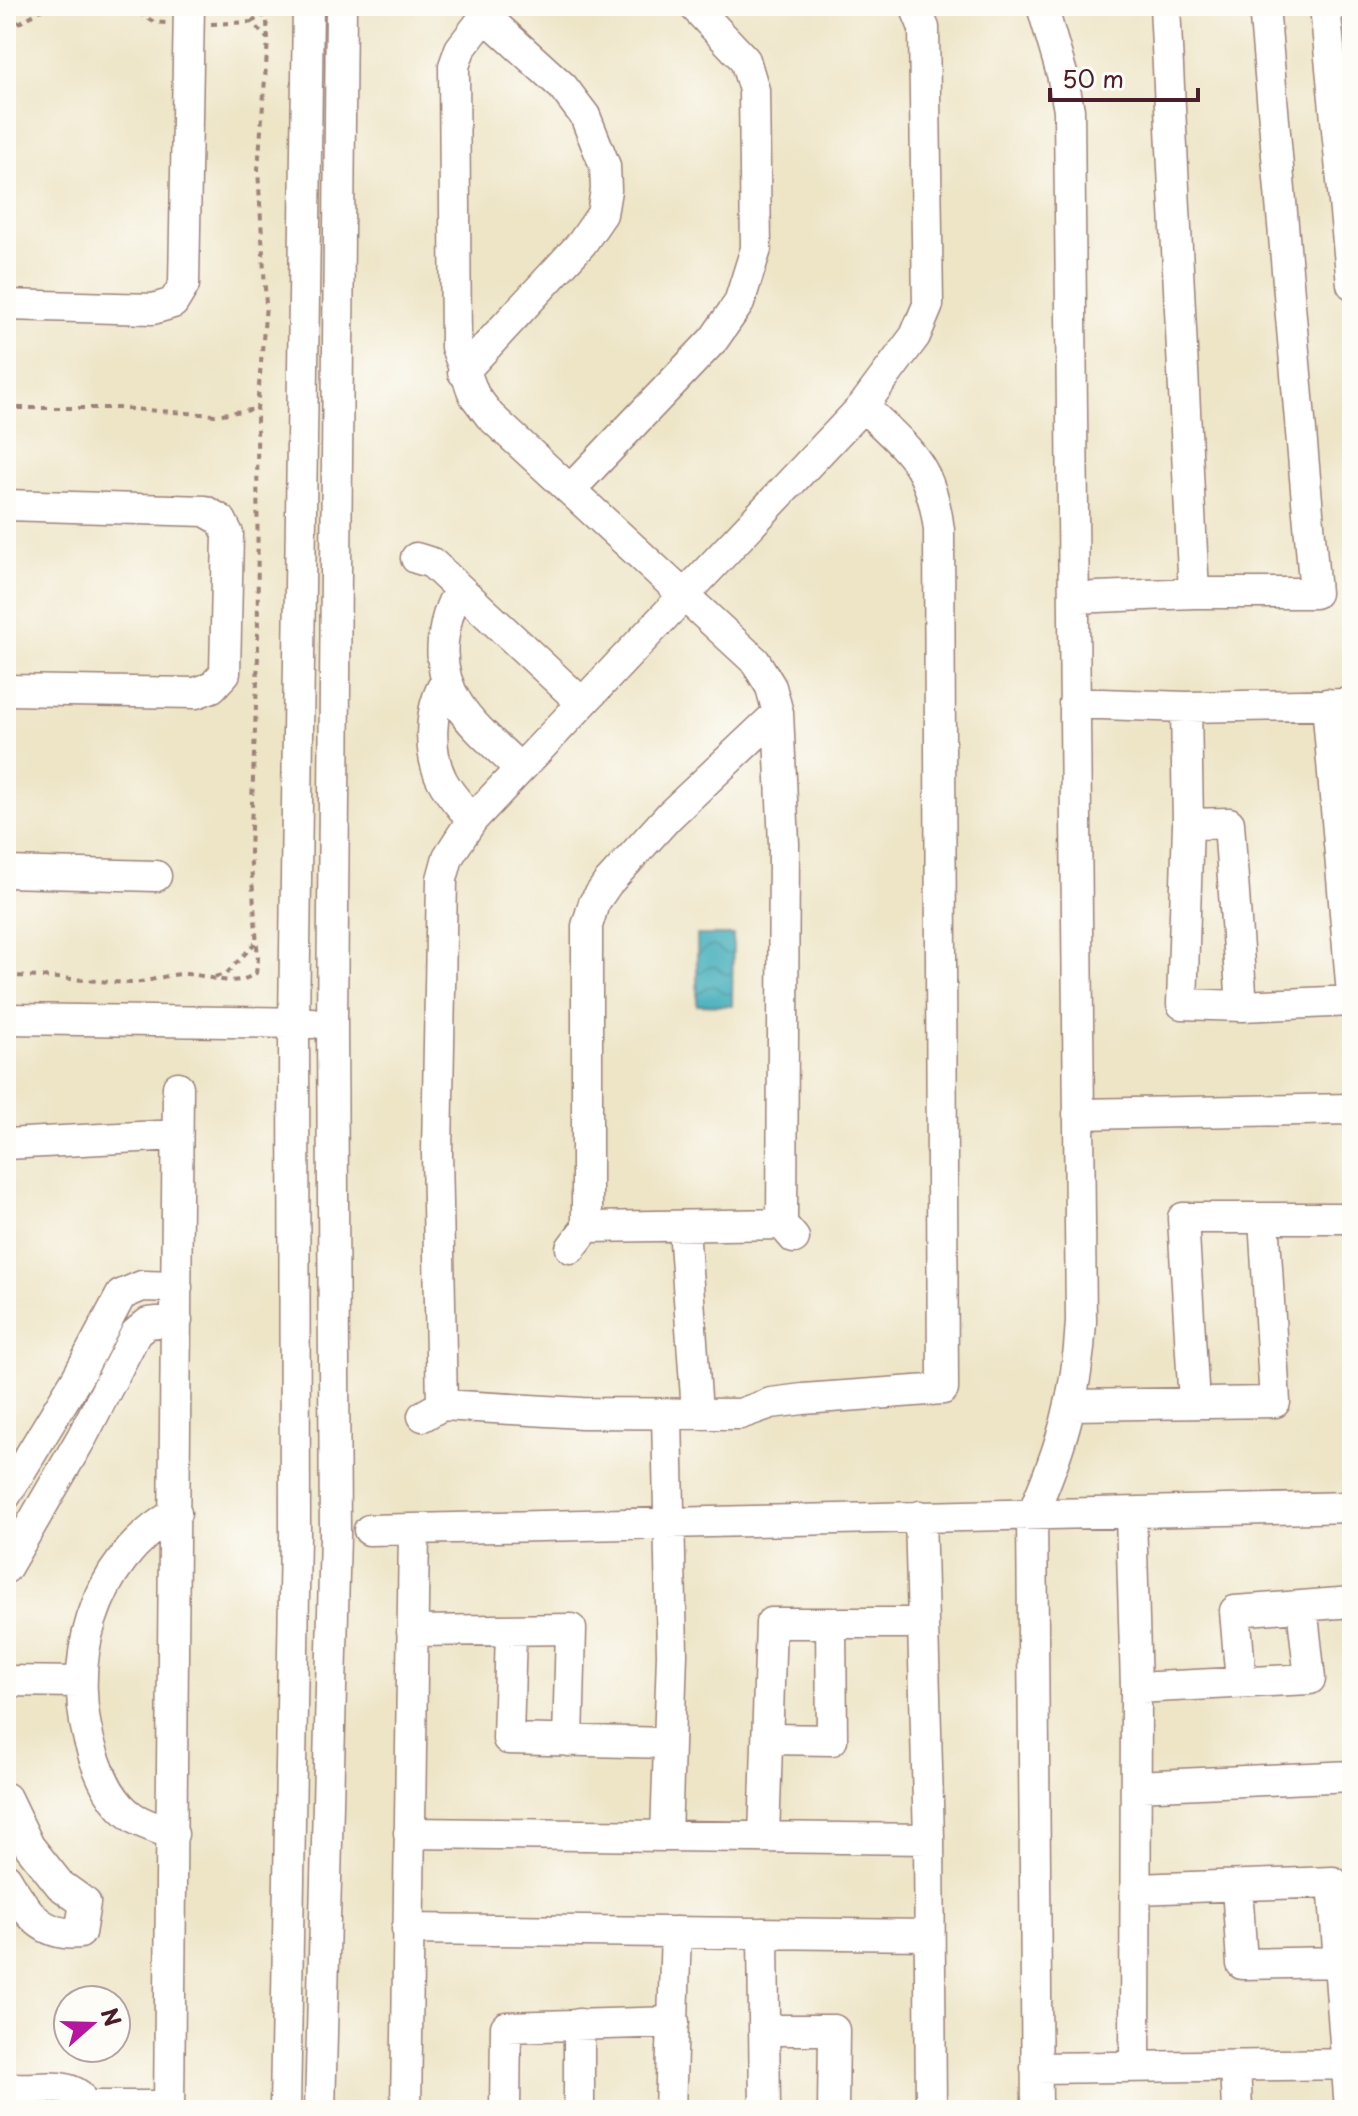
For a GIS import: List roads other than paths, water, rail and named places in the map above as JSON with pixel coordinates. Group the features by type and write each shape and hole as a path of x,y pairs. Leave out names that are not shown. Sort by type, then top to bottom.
{"street":[{"path":"6,305 153,309 173,303 184,285 189,6"},
{"path":"285,2110 295,1535 294,1023 308,6"},
{"path":"320,2110 335,1535 332,1024 341,6"},
{"path":"571,489 714,339 739,303 756,249 754,90 745,60 694,6"},
{"path":"863,406 919,461 935,495 939,530 943,1389 803,1399 771,1403 740,1414 432,1410 442,879 448,857 472,820 519,768 863,406 915,336 928,305 924,28 915,6"},
{"path":"1037,2110 1032,1515 1060,1452 1072,1405 1081,1322 1069,110 1042,6"},
{"path":"1165,6 1194,593"},
{"path":"1074,598 1194,593 1315,593 1264,6"},
{"path":"1325,6 1352,284"},
{"path":"463,372 582,243 602,214 606,190 605,166 585,116 563,87 489,11 460,49 454,66 453,319 463,372 474,395 490,416 755,661 771,687 778,713 784,844 788,1231 684,1228 579,1237 587,926 594,903 669,816 778,713"},
{"path":"6,505 205,511 221,520 228,534 225,673 212,687 196,693 6,690"},
{"path":"416,558 432,563 582,703"},
{"path":"460,589 447,610 441,662 445,683 463,713 519,768"},
{"path":"445,683 437,697 434,753 441,779 472,820"},
{"path":"1074,703 1186,707 1340,704 1352,994"},
{"path":"1186,707 1188,824 1182,1004 1242,1006 1352,1001"},
{"path":"1188,824 1229,823 1242,1006"},
{"path":"6,872 156,876"},
{"path":"6,1019 332,1024"},
{"path":"6,2087 22,2090 67,2088 79,2095 82,2108 169,2108 178,1087"},
{"path":"1078,1114 1352,1109"},
{"path":"6,1144 177,1135"},
{"path":"1194,1403 1183,1218 1352,1218"},
{"path":"1072,1405 1275,1402 1264,1218"},
{"path":"666,1836 672,1654 669,1525 682,1413 684,1228"},
{"path":"6,1495 77,1378 121,1295 142,1286 177,1287"},
{"path":"6,1568 82,1437 136,1333 148,1323 177,1320"},
{"path":"369,1530 669,1525 920,1516 1131,1515 1352,1507"},
{"path":"173,1834 132,1817 112,1796 91,1747 79,1682 84,1648 104,1585 138,1540 154,1525 176,1513"},
{"path":"1131,1515 1136,1688 1135,2067"},
{"path":"920,1516 929,1839 931,2110"},
{"path":"406,2110 414,1530"},
{"path":"1241,1682 1235,1611 1352,1602"},
{"path":"1136,1688 1310,1679 1302,1606"},
{"path":"764,1837 771,1623 923,1623"},
{"path":"769,1739 832,1740 831,1623"},
{"path":"412,1631 571,1629 568,1741"},
{"path":"511,1630 508,1739 669,1743"},
{"path":"6,1681 79,1682"},
{"path":"1136,1786 1352,1776"},
{"path":"6,1798 14,1822 29,1846 60,1885 85,1903 80,1933 61,1935 44,1927 6,1878"},
{"path":"409,1833 929,1839"},
{"path":"1136,1889 1333,1882 1349,2064 1350,2110"},
{"path":"1237,1886 1242,1964 1339,1962"},
{"path":"407,1929 928,1935"},
{"path":"670,2110 676,1932"},
{"path":"763,1933 765,2110"},
{"path":"505,2110 506,2027 674,2022"},
{"path":"579,2024 579,2110"},
{"path":"765,2030 834,2030 833,2110"},
{"path":"1036,2068 1349,2064"},
{"path":"1235,2066 1237,2110"}],"water":[{"path":"697,935 733,935 732,1006 697,1005"}]}
